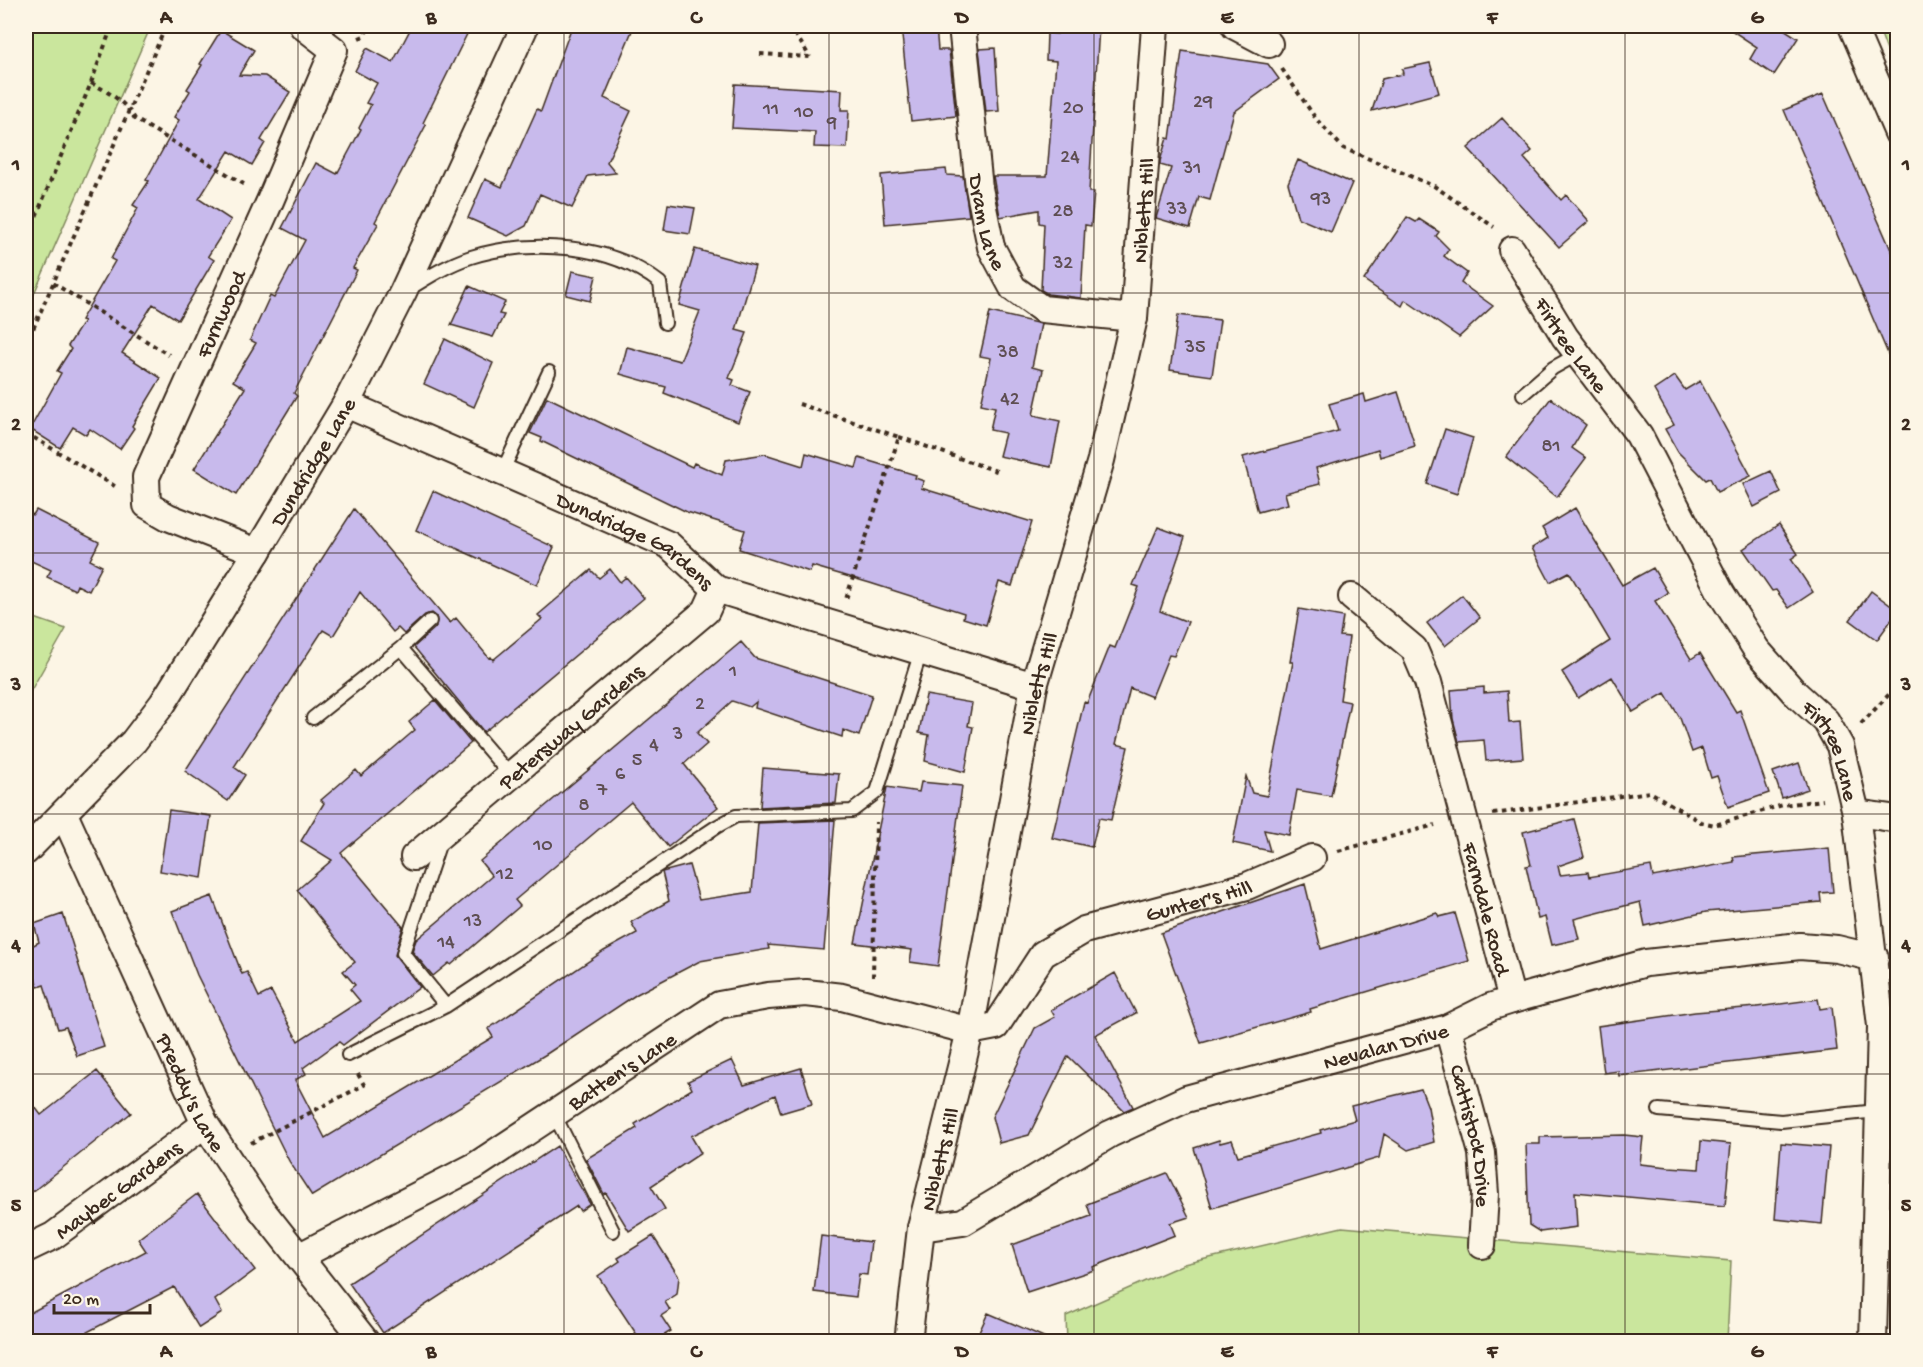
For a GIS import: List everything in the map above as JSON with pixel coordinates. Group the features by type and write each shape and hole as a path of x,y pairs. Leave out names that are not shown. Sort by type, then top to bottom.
{"street":[{"name":"Furnwood","path":"147,505 146,477 270,201 334,50 303,26"},
{"name":"Dundridge Lane","path":"26,851 134,741 164,703 257,552 346,404 403,292 525,26"},
{"name":"Dram Lane","path":"962,26 979,188 991,247 1013,288 1042,309 1134,318"},
{"name":"Nibletts Hill","path":"909,1341 921,1228 970,1031 1034,686 1101,460 1134,318 1155,26"},
{"path":"1235,26 1269,44"},
{"path":"1852,26 1898,133"},
{"name":"Firtree Lane","path":"1512,250 1565,337 1639,435 1721,593 1756,649 1794,692 1826,721 1840,746 1883,969 1881,1026 1884,1099 1873,1341"},
{"name":"Dundridge Gardens","path":"346,404 669,545 716,589 1034,686"},
{"path":"147,505 168,517 257,552"},
{"name":"Petersway Gardens","path":"414,857 706,611 716,589"},
{"name":"Farndale Road","path":"1353,597 1414,649 1428,682 1512,1000"},
{"path":"1853,807 1898,819"},
{"name":"Preddy's Lane","path":"64,814 206,1124 225,1157 261,1209 366,1341"},
{"name":"Gunter's Hill","path":"970,1031 996,1026 1043,954 1084,930 1247,886 1311,858"},
{"name":"Nevalan Drive","path":"921,1228 963,1222 1110,1134 1186,1099 1448,1028 1490,1007 1646,963 1800,946 1837,949 1883,969"},
{"name":"Batten's Lane","path":"300,1256 475,1166 719,1005 768,996 806,993 842,997 970,1031"},
{"name":"Cattistock Drive","path":"1448,1028 1482,1153 1485,1194 1482,1245"},
{"name":"Maybec Gardens","path":"26,1249 53,1236 206,1124"}],"lane":[{"path":"403,292 469,258 511,248 557,246 602,256 645,271 660,283 665,322"},
{"path":"1523,394 1552,368 1578,354"},
{"path":"502,472 549,372"},
{"path":"313,718 401,648 430,621"},
{"path":"401,648 511,776"},
{"path":"348,1055 446,1006 716,826 736,816 852,811 877,792 921,651"},
{"path":"443,832 403,953 446,1006"},
{"path":"1659,1110 1781,1121 1884,1099"},
{"path":"554,1114 613,1231"}],"path":[{"path":"26,242 112,26"},
{"path":"26,345 166,26"},
{"path":"760,54 810,57 789,26"},
{"path":"1269,44 1276,60 1316,119 1343,148 1434,186 1498,230 1512,250"},
{"path":"91,83 108,91 128,109 135,119 270,201"},
{"path":"53,283 195,371"},
{"path":"800,404 999,472"},
{"path":"26,434 147,505"},
{"path":"838,626 898,436"},
{"path":"1840,746 1898,685"},
{"path":"872,1004 877,792"},
{"path":"1311,858 1465,817 1650,792 1701,822 1715,825 1811,799 1853,807"},
{"path":"225,1157 364,1084 348,1055"}],"green space":[{"path":"26,26 151,26 26,312"},
{"path":"1878,26 1897,26 1897,78"},
{"path":"26,615 66,629 26,699"},
{"path":"1342,1227 1731,1261 1727,1341 1067,1342 1066,1316 1184,1264"}],"building":[{"path":"412,26 471,26 423,123 426,125 375,222 378,224 353,268 357,270 294,393 297,396 236,495 194,469 245,388 233,381 256,343 250,340 270,296 274,298 305,240 282,228 316,163 337,174 361,129 359,128 371,105 366,103 377,83 355,71 367,48 393,62"},
{"path":"572,26 634,26 604,98 631,111 607,162 616,173 588,176 572,208 540,194 526,226 508,236 468,218 485,179 502,187 537,109 541,111"},
{"path":"901,26 936,26 938,50 949,50 956,116 911,121"},
{"path":"1058,26 1099,26 1089,192 1094,192 1091,226 1085,225 1081,298 1048,294 1041,290 1044,224 1039,223 1039,210 1000,217 993,176 1047,176 1056,61 1046,60 1047,33 1057,34"},
{"path":"1725,26 1779,26 1798,38 1774,75 1750,59 1757,47"},
{"path":"221,30 254,50 239,75 265,76 290,92 261,140 265,143 252,165 229,151 199,199 231,220 208,256 214,260 178,320 153,304 122,353 161,378 132,426 134,428 120,449 90,429 86,435 73,427 60,448 30,429 61,373 57,371 71,349 68,346 84,321 81,320 115,261 111,259 138,208 133,205 149,181 146,180 179,120 174,117 190,91 187,89"},
{"path":"995,48 999,111 986,112 979,49"},
{"path":"1182,51 1268,64 1279,79 1234,112 1210,200 1199,197 1190,228 1156,218 1171,168 1160,165 1160,161 1167,138 1170,139"},
{"path":"1430,63 1439,93 1372,111 1382,79 1403,74 1402,69"},
{"path":"735,84 842,90 841,110 849,110 847,148 814,147 815,132 732,128"},
{"path":"1823,94 1898,266 1897,375 1784,110"},
{"path":"1502,118 1532,151 1524,158 1561,200 1566,195 1589,221 1559,247 1468,148"},
{"path":"1298,160 1352,183 1331,232 1298,218 1288,183"},
{"path":"946,169 947,175 963,176 969,216 885,224 881,175"},
{"path":"668,204 695,208 690,234 664,230"},
{"path":"1407,217 1416,222 1419,219 1439,232 1436,236 1449,249 1444,256 1467,273 1461,283 1493,306 1459,337 1405,300 1402,306 1364,280"},
{"path":"695,249 755,266 736,330 747,333 729,378 734,380 732,385 750,392 738,422 664,393 666,387 620,374 627,347 680,361 700,311 679,305"},
{"path":"572,271 596,276 590,301 566,295"},
{"path":"469,286 505,302 499,314 504,315 493,337 451,325"},
{"path":"990,312 1041,324 1032,367 1043,370 1033,415 1060,421 1051,467 999,456 1005,433 990,430 995,407 981,404 991,358 980,356"},
{"path":"1178,315 1220,320 1212,376 1170,370"},
{"path":"445,339 493,363 474,407 424,384"},
{"path":"1675,376 1685,390 1700,381 1751,476 1717,492 1710,478 1706,480 1678,452 1665,429 1674,425 1654,390"},
{"path":"1398,392 1415,446 1380,457 1378,449 1316,468 1320,484 1285,493 1288,504 1258,512 1243,457 1338,431 1329,404 1364,394 1366,402"},
{"path":"547,397 692,467 694,463 722,475 726,460 765,454 803,466 806,453 856,468 859,458 916,475 915,478 924,481 921,488 1032,522 1012,586 999,582 986,625 963,618 964,613 870,583 812,566 810,572 739,549 745,530 687,512 541,441 542,438 530,433"},
{"path":"1551,398 1586,425 1572,448 1586,458 1557,497 1506,457"},
{"path":"1445,429 1473,438 1457,494 1427,484"},
{"path":"1771,471 1781,493 1754,507 1743,484"},
{"path":"433,491 554,547 537,585 416,530"},
{"path":"1575,508 1622,585 1653,568 1668,593 1655,601 1691,659 1700,653 1736,712 1740,710 1769,793 1728,807 1717,776 1711,778 1702,748 1692,752 1680,718 1665,693 1633,712 1612,677 1578,698 1562,672 1610,641 1569,572 1550,582 1532,548 1548,538 1542,528"},
{"path":"354,509 450,623 456,618 493,660 542,619 538,615 591,570 599,578 610,569 620,582 626,577 644,598 484,732 414,647 436,627 436,616 432,613 425,615 404,634 398,628 393,632 360,592 333,636 323,630 234,767 245,775 228,801 185,771"},
{"path":"36,510 99,542 90,560 102,566 89,591 77,585 75,590 47,577 51,570 29,560 32,554 26,550 26,511 33,515"},
{"path":"1779,525 1798,554 1791,559 1813,592 1789,608 1776,590 1772,591 1743,549"},
{"path":"1158,527 1185,537 1160,611 1188,622 1174,656 1169,655 1152,697 1130,688 1116,744 1128,747 1111,820 1099,818 1092,847 1052,838 1084,702 1087,703 1110,646 1115,648 1139,587 1133,585"},
{"path":"1871,591 1898,611 1877,640 1850,620"},
{"path":"1462,595 1480,618 1445,646 1427,623"},
{"path":"1299,609 1343,617 1340,636 1349,637 1340,700 1350,702 1331,796 1297,790 1289,835 1264,830 1270,851 1233,843 1246,776 1252,793 1267,796 1293,662 1290,662"},
{"path":"741,642 755,658 872,695 859,736 843,730 842,737 755,708 756,702 750,707 732,701 697,733 707,744 684,764 718,807 668,847 631,802 515,900 520,906 451,965 449,963 433,976 412,951 416,940 492,876 480,861"},
{"path":"1484,687 1484,693 1507,691 1509,723 1520,722 1523,758 1486,761 1484,740 1459,742 1453,719 1451,690"},
{"path":"926,695 972,703 968,726 973,727 965,772 925,761 929,735 919,733"},
{"path":"435,700 471,743 341,853 403,927 395,955 420,987 343,1045 339,1042 303,1068 306,1074 295,1080 325,1138 493,1037 488,1029 604,951 637,933 631,922 669,901 662,872 689,865 699,900 752,892 758,823 835,820 824,950 768,945 769,949 700,961 637,994 548,1053 312,1196 289,1161 197,975 172,911 212,896 242,974 247,972 259,997 271,991 298,1041 360,1001 350,989 355,985 343,971 355,962 297,890 332,860 301,841 324,803 321,800 356,770 361,776 415,730 409,722"},
{"path":"1799,763 1808,789 1782,798 1773,772"},
{"path":"763,768 839,774 836,803 760,807"},
{"path":"921,782 962,786 938,966 910,962 912,950 855,943 887,787 919,792"},
{"path":"169,810 211,816 202,878 160,871"},
{"path":"1574,819 1584,857 1558,866 1560,875 1588,872 1589,877 1651,866 1653,877 1734,862 1733,857 1829,848 1833,892 1820,893 1821,902 1706,912 1645,926 1640,902 1574,919 1579,939 1552,945 1545,917 1538,919 1526,866 1531,865 1523,832"},
{"path":"1305,884 1321,949 1437,913 1439,917 1455,913 1469,961 1310,1009 1311,1012 1201,1043 1161,933"},
{"path":"63,914 104,1047 77,1056 66,1027 58,1029 44,985 38,987 26,949 39,942 34,924"},
{"path":"1115,973 1136,1013 1095,1035 1133,1107 1124,1111 1068,1056 1029,1135 999,1143 992,1117 1035,1028 1055,1017 1051,1010"},
{"path":"1818,999 1820,1009 1832,1007 1837,1050 1619,1076 1618,1071 1604,1073 1598,1026 1695,1012"},
{"path":"732,1060 744,1085 801,1068 812,1104 781,1113 775,1095 691,1136 701,1153 651,1186 665,1209 629,1231 606,1193 604,1194 586,1159 637,1128 635,1124 692,1089 688,1081"},
{"path":"97,1071 131,1113 26,1197 26,1095 41,1115"},
{"path":"1421,1089 1428,1107 1434,1142 1408,1150 1384,1134 1379,1158 1212,1208 1194,1148 1219,1140 1220,1143 1232,1140 1238,1156 1321,1133 1320,1130 1355,1120 1351,1106"},
{"path":"1624,1135 1643,1137 1640,1164 1669,1167 1699,1169 1701,1141 1731,1144 1725,1206 1575,1192 1577,1227 1540,1232 1529,1225 1526,1144 1540,1144 1540,1137"},
{"path":"1781,1143 1829,1147 1822,1224 1775,1219"},
{"path":"557,1146 590,1204 580,1211 577,1206 383,1333 349,1283"},
{"path":"1167,1173 1189,1217 1170,1223 1175,1235 1093,1267 1094,1270 1027,1292 1012,1245 1091,1216 1087,1204"},
{"path":"197,1194 255,1270 215,1300 222,1313 199,1328 174,1287 70,1341 26,1341 26,1315 146,1251 138,1239"},
{"path":"653,1236 679,1277 677,1294 665,1302 670,1310 661,1316 671,1331 655,1341 641,1341 598,1276 620,1261 618,1258"},
{"path":"821,1236 871,1242 867,1275 859,1274 856,1297 814,1292"},
{"path":"988,1313 1053,1341 975,1341"}]}
